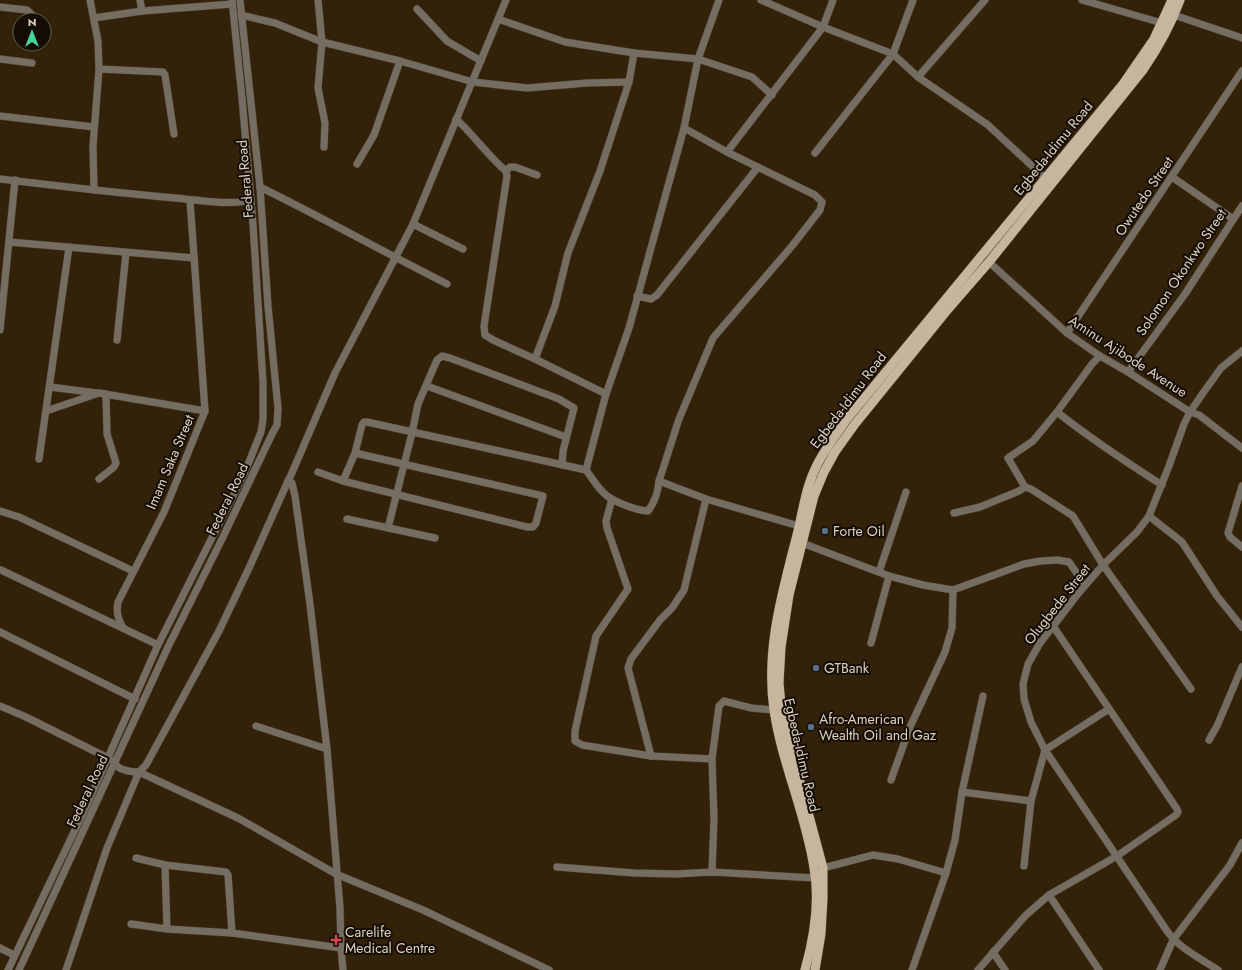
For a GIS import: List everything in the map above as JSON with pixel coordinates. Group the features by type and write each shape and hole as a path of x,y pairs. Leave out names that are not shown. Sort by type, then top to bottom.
{"main road":[{"name":"Egbeda-Idimu Road","path":"815,970 822,934 824,898 823,868 799,795 788,770 774,710 771,663 774,635 782,594 806,494 815,468 830,443 895,361 1123,84 1141,59 1162,23 1172,0"},
{"name":"Egbeda-Idimu Road","path":"805,970 809,957 816,910 815,878 782,715 779,683 781,647 789,595 814,496 824,472 835,452 855,424 949,308 989,262 1143,70 1156,51 1180,0"}],"street":[{"path":"90,0 98,41 100,69 93,146 94,190"},
{"path":"140,0 142,11"},
{"name":"Federal Road","path":"8,970 72,836 223,537 272,434 278,425 278,408 270,331 260,187 240,0"},
{"path":"318,0 322,42 318,88 325,123 324,147"},
{"path":"66,970 107,848 139,772 146,765 219,631 249,568 335,373 396,258 412,224 506,0"},
{"path":"586,470 606,394 629,328 684,128 698,59 719,0"},
{"path":"760,0 823,27 893,54 918,77 988,125 1046,178"},
{"path":"727,152 823,27 833,0"},
{"path":"815,153 893,54 913,0"},
{"path":"918,77 985,0"},
{"path":"1082,0 1162,23"},
{"path":"94,18 142,11 232,2"},
{"name":"Federal Road","path":"19,970 111,760 134,699 158,645 245,472 262,432 263,382 251,200 232,2"},
{"path":"0,7 27,10 29,12"},
{"path":"417,9 447,41 481,60"},
{"path":"241,15 275,23 322,42 400,61 472,82 527,88 588,83 629,82"},
{"path":"1174,15 1242,38"},
{"path":"498,19 566,42 634,53 698,59 752,77 772,95"},
{"path":"535,358 555,306 568,253 600,171 629,82 634,53"},
{"path":"0,60 32,63"},
{"path":"357,164 374,134 400,61"},
{"path":"100,69 163,72 166,75 174,134"},
{"name":"Owutedo Street","path":"1067,333 1242,72"},
{"path":"0,116 94,127"},
{"path":"456,118 486,152 506,171 506,184 484,326 486,335 492,340 535,358 606,394"},
{"path":"343,481 355,453 364,422 586,470 606,495 612,499 642,511 648,511 658,490 658,481 679,419 713,338 792,246 820,210 822,202 815,195 727,152 684,128"},
{"path":"506,171 510,167 515,167 537,175"},
{"path":"637,296 650,299 657,295 758,167"},
{"path":"1172,177 1233,219"},
{"path":"0,179 190,200 236,203 251,200"},
{"path":"0,330 15,180"},
{"path":"260,187 317,215 447,284"},
{"name":"Imam Saka Street","path":"123,628 118,619 116,609 118,602 164,512 205,411 190,200"},
{"name":"Solomon Okonkwo Street","path":"1128,372 1185,294 1242,206"},
{"path":"412,224 463,249"},
{"path":"9,242 194,258"},
{"path":"39,459 69,247"},
{"path":"117,340 126,253"},
{"name":"Aminu Ajibode Avenue","path":"989,262 1067,333 1100,356 1128,372 1190,412 1199,415 1242,448"},
{"path":"260,332 270,331"},
{"name":"Olugbede Street","path":"1218,970 1173,940 1045,750 1031,722 1024,699 1023,684 1028,664 1052,626 1085,585 1137,532 1149,516 1190,412 1222,368 1241,350"},
{"path":"388,528 418,404 437,360 442,356 566,402 574,408 563,451 562,465"},
{"path":"1100,356 1092,364 1057,412 1033,441 1008,458 1025,487 1031,489 1073,516 1103,566 1191,689"},
{"path":"427,386 566,437"},
{"path":"50,387 102,393 205,411"},
{"path":"46,411 102,393"},
{"path":"99,479 114,467 116,463 107,434 102,393"},
{"path":"1057,412 1080,431 1162,485"},
{"path":"318,472 343,481 527,527 533,527 536,523 543,496 355,453"},
{"path":"288,481 292,483 297,506 327,749 336,874 340,908 341,948 344,970"},
{"path":"658,481 706,498 799,526"},
{"path":"1242,486 1228,533 1230,537 1242,547"},
{"path":"954,513 980,507 1019,491 1025,487"},
{"path":"879,572 906,492"},
{"path":"651,756 628,668 631,659 660,620 672,608 684,590 706,498"},
{"path":"612,499 606,521 607,528 628,589 596,636 575,731 575,741 582,745 651,756 712,758"},
{"path":"0,511 19,517 133,571"},
{"path":"1149,516 1182,542 1216,596 1242,627"},
{"path":"347,519 435,538"},
{"path":"802,543 889,576 924,586 953,590 1024,564 1058,560 1069,562 1085,585"},
{"path":"1,570 158,645"},
{"path":"871,643 889,576"},
{"path":"891,780 910,727 945,652 952,628 953,590"},
{"path":"978,970 1026,916 1049,895 1117,856 1176,815 1178,812 1052,626"},
{"path":"0,632 134,699"},
{"path":"1209,740 1217,726 1242,667"},
{"path":"912,970 946,873 955,840 962,792 983,696"},
{"path":"712,872 714,818 712,758 719,706 724,701 751,708 774,710"},
{"path":"0,706 26,717 111,760 121,769 131,772 139,772 238,818 336,874 414,906 544,969"},
{"path":"1024,866 1031,801 1045,750 1109,709"},
{"path":"256,726 327,749"},
{"path":"962,792 1031,801"},
{"path":"1160,970 1173,940 1230,865 1242,843"},
{"path":"823,868 873,855 898,859 946,873"},
{"path":"136,858 165,865 226,872 228,875 232,933"},
{"path":"165,865 167,929"},
{"path":"557,867 634,873 676,874 712,872 815,878"},
{"path":"1049,895 1099,970"},
{"path":"131,924 167,929 232,933 341,948"},
{"path":"0,948 14,956"},
{"path":"993,952 1005,970"}],"place":[{"name":"Forte Oil","path":"825,531"},
{"name":"GTBank","path":"816,668"},
{"name":"Afro-American Wealth Oil and Gaz","path":"811,727"},
{"name":"Carelife Medical Centre","path":"336,940"}]}
